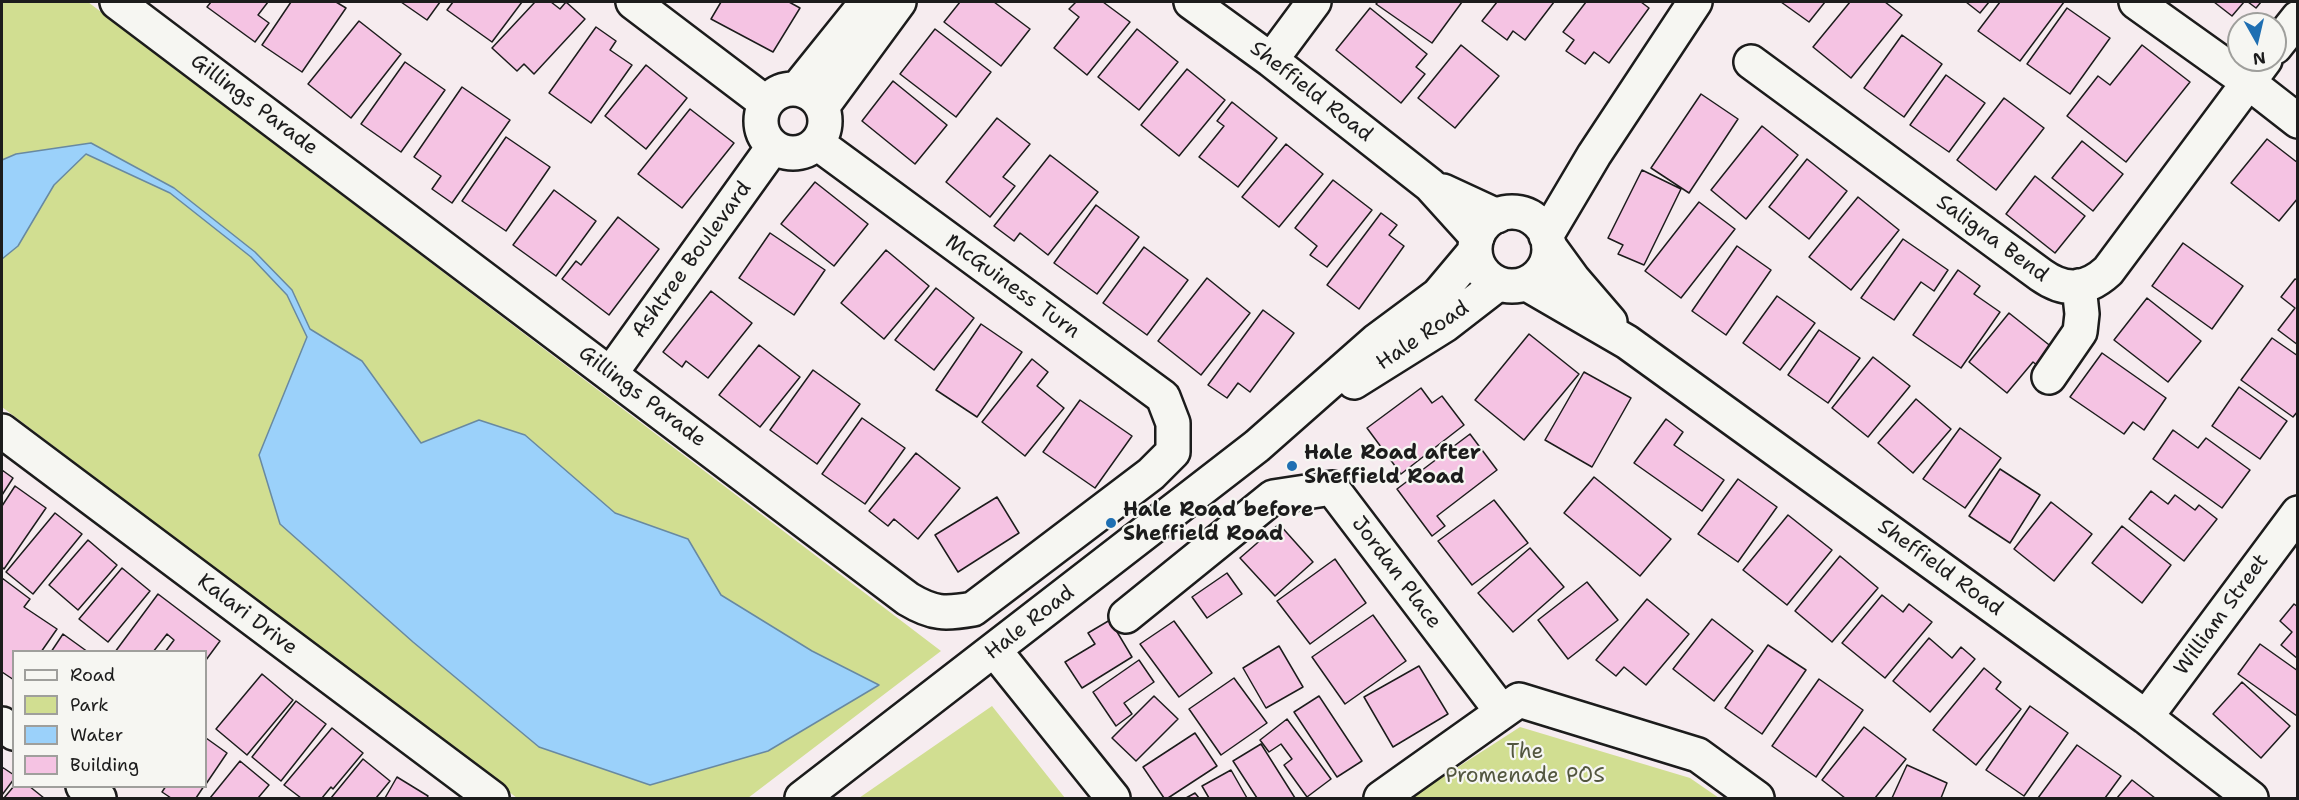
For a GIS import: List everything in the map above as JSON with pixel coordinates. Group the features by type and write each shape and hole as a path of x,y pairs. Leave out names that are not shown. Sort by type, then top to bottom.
{"street":[{"name":"Gillings Parade","path":"117,2 908,599 927,611 951,613 973,609 1152,474 1173,452"},
{"path":"633,2 766,103"},
{"path":"855,39 867,2"},
{"path":"809,98 855,39 899,2"},
{"name":"Sheffield Road","path":"1191,2 1270,60 1430,185 1493,229"},
{"path":"1270,60 1314,2"},
{"name":"Hale Road","path":"1548,241 1594,155 1695,2"},
{"path":"2136,2 2227,54"},
{"path":"2287,32 2298,18"},
{"name":"Saligna Bend","path":"1750,62 2054,284 2068,287 2079,286"},
{"path":"2049,377 2080,332 2082,314 2079,286 2098,280 2108,271 2255,72"},
{"path":"2257,72 2298,121"},
{"path":"776,93 809,98 825,126 817,143 807,150 796,153 784,152 773,147 765,138 761,126 766,103 776,93"},
{"name":"McGuiness Turn","path":"817,143 1163,397 1173,423 1173,452"},
{"name":"Ashtree Boulevard","path":"611,374 773,147"},
{"name":"Hale Road","path":"802,798 995,651 1257,446 1376,341 1438,295 1493,229 1594,155"},
{"path":"1537,222 1548,241 1544,268 1513,284 1486,277 1478,265 1493,229 1537,222"},
{"name":"Sheffield Road","path":"1548,241 1573,279 1627,342"},
{"name":"Sheffield Road","path":"1513,284 1627,342 2146,717 2251,798"},
{"name":"Hale Road","path":"1257,446 1376,368 1513,284"},
{"name":"Kalari Drive","path":"2,431 492,798"},
{"name":"Jordan Place","path":"1126,616 1273,497 1332,488 1502,712"},
{"name":"William Street","path":"2146,717 2296,519"},
{"path":"995,651 1113,798"},
{"path":"1381,798 1519,700 1698,755 1758,798"},
{"path":"86,788 99,798"}],"green space":[{"path":"2,2 88,2 941,651 748,798 517,798 2,407"},
{"path":"992,706 1065,798 859,798"},
{"name":"The Promenade POS","path":"1520,727 1690,778 1719,798 1410,798"}],"water":[{"path":"91,143 174,188 255,252 292,290 310,329 362,361 421,443 479,420 525,435 615,513 688,539 721,595 812,651 879,685 768,751 650,785 539,747 413,642 280,524 259,455 307,337 287,295 251,257 170,193 86,154 54,185 18,246 2,259 2,160 16,154"}],"building":[{"path":"211,2 268,2 258,15 269,23 255,42 207,7"},
{"path":"291,2 336,2 346,8 302,72 262,45"},
{"path":"401,2 440,2 427,20"},
{"path":"453,2 522,2 492,42 447,10"},
{"path":"535,2 551,2 560,9 566,2 585,19 534,74 524,64 517,71 492,48"},
{"path":"721,2 789,2 800,8 773,52 711,19"},
{"path":"960,2 994,2 1030,29 1001,66 944,22"},
{"path":"1076,2 1103,2 1130,22 1087,75 1054,48 1079,17 1069,9"},
{"path":"1378,2 1462,2 1432,43 1376,4"},
{"path":"1497,2 1554,2 1525,40 1513,31 1507,40 1482,21"},
{"path":"1586,2 1641,2 1649,8 1609,63 1594,52 1585,64 1566,51 1574,40 1563,32"},
{"path":"1781,2 1825,2 1809,22"},
{"path":"1850,2 1885,2 1902,15 1851,78 1813,47"},
{"path":"1966,2 1989,2 1980,13"},
{"path":"2000,2 2064,2 2020,61 1978,31"},
{"path":"2214,2 2244,2 2235,12 2227,12"},
{"path":"2248,2 2261,2 2256,8"},
{"path":"1370,8 1427,54 1416,67 1425,74 1401,103 1336,50"},
{"path":"2067,8 2110,38 2070,94 2027,64"},
{"path":"359,21 401,54 351,118 308,84"},
{"path":"596,27 616,41 610,50 632,65 591,123 549,93"},
{"path":"935,29 991,72 956,117 900,74"},
{"path":"1137,29 1178,62 1139,110 1098,77"},
{"path":"1902,35 1942,64 1904,117 1864,88"},
{"path":"1461,45 1499,76 1455,128 1418,98"},
{"path":"2142,45 2190,82 2126,162 2067,116 2098,76 2110,85"},
{"path":"405,62 445,90 401,152 361,124"},
{"path":"646,65 687,98 646,149 605,116"},
{"path":"1187,69 1225,100 1179,156 1141,125"},
{"path":"1946,75 1985,103 1949,152 1910,125"},
{"path":"893,81 947,125 915,164 862,121"},
{"path":"462,87 510,120 452,203 432,189 441,176 414,157"},
{"path":"1701,94 1738,119 1689,193 1651,168"},
{"path":"2004,98 2044,128 1996,190 1957,160"},
{"path":"1232,102 1277,138 1238,187 1199,157 1224,126 1217,121"},
{"path":"690,109 734,143 682,208 638,174"},
{"path":"997,118 1030,144 1003,177 1015,186 990,217 946,182"},
{"path":"1762,126 1798,155 1746,219 1711,190"},
{"path":"506,137 550,167 506,231 462,201"},
{"path":"2267,139 2298,163 2298,198 2279,221 2231,183"},
{"path":"2082,141 2123,174 2093,211 2052,178"},
{"path":"1286,144 1323,174 1279,227 1242,197"},
{"path":"1050,155 1098,192 1048,255 1020,233 1014,241 994,226"},
{"path":"1807,159 1847,191 1809,239 1769,207"},
{"path":"1642,170 1681,189 1644,265 1618,254 1623,245 1608,238"},
{"path":"2035,176 2085,216 2055,253 2006,214"},
{"path":"1333,180 1372,210 1327,267 1310,255 1317,246 1295,228"},
{"path":"815,182 868,224 834,266 781,224"},
{"path":"554,190 596,221 556,276 513,245"},
{"path":"1858,197 1899,230 1851,290 1809,257"},
{"path":"1699,202 1735,229 1681,298 1645,271"},
{"path":"1096,205 1139,237 1097,294 1054,263"},
{"path":"1381,213 1397,225 1389,235 1404,246 1359,309 1327,285"},
{"path":"618,217 659,249 609,315 562,279 576,261 581,265"},
{"path":"770,233 825,270 794,315 739,278"},
{"path":"1903,239 1948,270 1934,291 1921,282 1894,320 1861,298"},
{"path":"2183,243 2243,286 2212,329 2152,286"},
{"path":"1737,246 1771,270 1726,335 1692,311"},
{"path":"1144,247 1188,280 1147,335 1103,303"},
{"path":"886,250 929,286 884,339 841,303"},
{"path":"1958,270 1980,286 1974,294 2000,312 1961,368 1913,335"},
{"path":"1207,278 1250,313 1201,375 1158,341"},
{"path":"2295,279 2298,280 2298,345 2278,330 2295,308 2281,297"},
{"path":"936,288 974,318 934,370 895,340"},
{"path":"711,291 752,323 708,378 686,361 682,367 663,352"},
{"path":"1777,296 1815,323 1780,370 1743,343"},
{"path":"2147,298 2201,341 2168,382 2114,340"},
{"path":"1263,310 1294,333 1250,392 1238,383 1227,398 1208,385"},
{"path":"2009,313 2053,348 2038,366 2033,362 2007,393 1969,362"},
{"path":"981,324 1022,352 977,417 936,390"},
{"path":"1819,330 1860,358 1828,403 1788,375"},
{"path":"1529,334 1579,374 1524,440 1475,400"},
{"path":"2272,338 2298,356 2298,411 2293,417 2241,380"},
{"path":"759,345 800,377 760,427 719,395"},
{"path":"2102,353 2166,398 2144,430 2133,422 2124,434 2070,397"},
{"path":"1873,357 1910,386 1868,437 1832,408"},
{"path":"1032,359 1048,372 1037,386 1064,408 1025,456 982,422"},
{"path":"813,370 860,404 817,464 770,430"},
{"path":"1584,372 1631,398 1592,467 1545,440"},
{"path":"2239,387 2287,421 2260,459 2212,426"},
{"path":"1421,388 1432,403 1442,396 1464,425 1401,474 1367,428"},
{"path":"1916,399 1951,429 1913,473 1878,443"},
{"path":"1080,400 1132,436 1095,488 1043,452"},
{"path":"862,418 905,448 865,504 822,474"},
{"path":"1666,419 1683,432 1674,445 1724,480 1702,511 1634,463"},
{"path":"1960,428 2001,458 1965,508 1923,479"},
{"path":"2173,430 2198,448 2206,438 2250,470 2222,508 2153,459"},
{"path":"1470,434 1497,470 1437,516 1445,526 1432,536 1397,489"},
{"path":"916,453 960,488 918,539 894,519 888,526 869,511"},
{"path":"2000,469 2040,495 2010,543 1969,516"},
{"path":"2,470 13,478 2,495"},
{"path":"1594,477 1671,539 1640,576 1564,513"},
{"path":"1738,479 1777,507 1738,562 1698,534"},
{"path":"15,486 46,508 4,569 2,567 2,506"},
{"path":"2151,491 2168,504 2175,495 2195,510 2199,505 2217,519 2184,561 2129,519"},
{"path":"997,497 1019,533 958,572 935,535"},
{"path":"1494,500 1528,543 1472,585 1438,541"},
{"path":"2051,502 2092,534 2054,581 2014,549"},
{"path":"55,513 82,534 33,594 6,572"},
{"path":"1788,515 1832,550 1787,605 1743,570"},
{"path":"1279,524 1313,562 1275,596 1240,558"},
{"path":"2122,526 2171,565 2142,603 2092,563"},
{"path":"88,540 117,565 78,610 49,585"},
{"path":"1530,548 1564,587 1513,632 1478,593"},
{"path":"1840,556 1878,588 1832,642 1795,611"},
{"path":"1335,559 1366,603 1310,644 1277,601"},
{"path":"122,568 150,591 108,642 79,619"},
{"path":"1227,573 1242,594 1207,618 1192,597"},
{"path":"2,578 30,599 24,607 57,629 42,650 12,650 12,679 2,672"},
{"path":"1587,582 1618,620 1568,659 1538,620"},
{"path":"158,594 220,641 207,659 207,650 166,650 174,640 167,634 155,650 116,650"},
{"path":"1882,595 1903,612 1909,604 1932,622 1885,678 1842,643"},
{"path":"1647,599 1689,634 1646,685 1624,667 1616,676 1596,660"},
{"path":"2294,604 2298,607 2298,659 2281,645 2292,632 2280,621"},
{"path":"1373,615 1406,661 1345,704 1312,657"},
{"path":"1712,619 1753,651 1714,701 1673,669"},
{"path":"1110,620 1132,657 1082,688 1065,662 1095,644 1088,633"},
{"path":"1174,621 1212,673 1179,697 1140,644"},
{"path":"63,634 85,650 52,650"},
{"path":"1929,638 1952,658 1961,647 1975,659 1930,712 1893,681"},
{"path":"2260,644 2298,671 2297,716 2238,674"},
{"path":"1768,645 1806,670 1762,734 1725,708"},
{"path":"1279,646 1303,687 1266,708 1243,668"},
{"path":"1139,660 1154,682 1124,703 1132,714 1116,726 1093,692"},
{"path":"1419,666 1448,714 1393,747 1364,697"},
{"path":"1984,668 2001,682 1996,689 2021,709 1976,765 1933,730"},
{"path":"262,674 293,700 247,755 216,729"},
{"path":"1234,678 1267,723 1221,755 1189,709"},
{"path":"1819,679 1863,710 1816,777 1772,746"},
{"path":"2242,682 2290,726 2261,758 2213,714"},
{"path":"1154,696 1178,719 1136,761 1112,738"},
{"path":"1319,696 1362,761 1337,777 1294,712"},
{"path":"296,701 326,724 281,781 252,757"},
{"path":"2030,706 2068,733 2024,796 1986,770"},
{"path":"1287,719 1331,779 1307,797 1284,765 1292,759 1281,744 1269,752 1260,740"},
{"path":"1864,727 1906,759 1875,798 1845,798 1822,780"},
{"path":"332,728 363,753 333,789 331,787 322,798 301,798 284,785"},
{"path":"1195,733 1217,766 1168,798 1164,798 1143,767"},
{"path":"207,739 227,753 207,783"},
{"path":"1261,744 1295,798 1257,798 1233,761"},
{"path":"2077,745 2121,776 2105,798 2038,798"},
{"path":"363,759 390,781 376,798 331,798"},
{"path":"240,761 269,785 258,798 210,798"},
{"path":"1907,765 1947,783 1941,798 1892,798"},
{"path":"2,767 12,774 12,782 2,795"},
{"path":"1231,770 1247,798 1209,798 1202,786"},
{"path":"397,777 428,796 427,798 385,798"},
{"path":"2132,780 2155,798 2117,798"},
{"path":"12,788 32,788 44,798 4,798"},
{"path":"165,788 203,788 196,798 171,798 162,792"},
{"path":"1195,793 1199,798 1186,798"}],"place":[{"name":"Hale Road after Sheffield Road","path":"1292,466"},
{"name":"Hale Road before Sheffield Road","path":"1111,523"}]}
